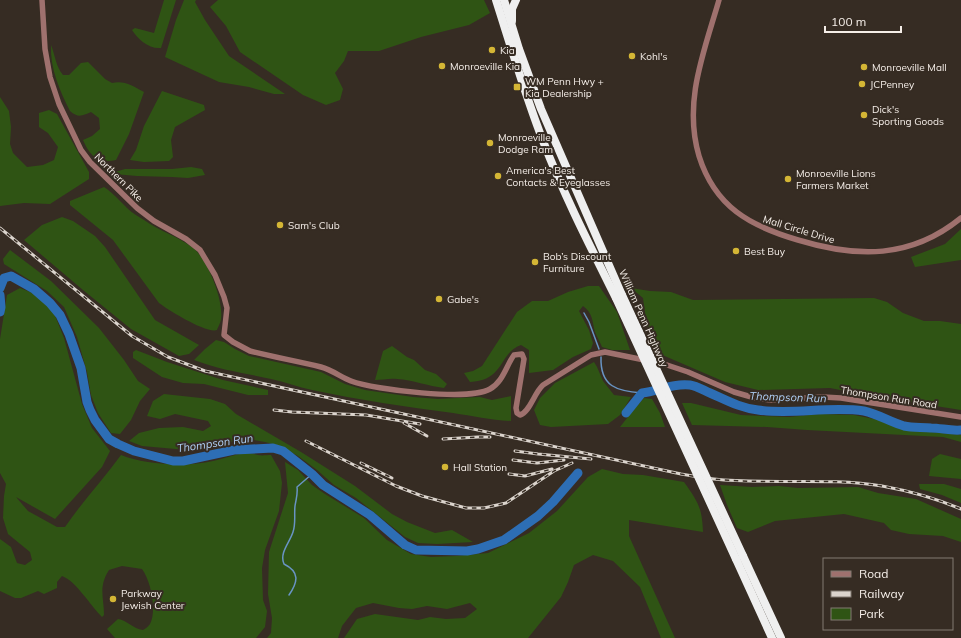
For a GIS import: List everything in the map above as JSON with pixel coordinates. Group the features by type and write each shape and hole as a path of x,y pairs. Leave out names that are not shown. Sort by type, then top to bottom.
{"highway":[{"name":"William Penn Highway","path":"496,0 526,94 544,144 566,195 619,296 739,557 772,638"},
{"name":"William Penn Highway","path":"504,0 512,28 549,130 595,231 619,296"},
{"path":"512,28 512,13 516,0"},
{"name":"William Penn Highway","path":"739,557 781,638"}],"street":[{"name":"Northern Pike","path":"42,0 45,48 50,77 59,104 81,150 90,162 136,208 154,221 186,239 200,250 216,275 224,297 227,308 224,335"},
{"name":"Mall Circle Drive","path":"719,0 697,75 693,108 694,129 700,158 708,178 722,199 734,211 756,225 772,232 828,248 856,252 877,252 907,247 936,235 961,218"},
{"name":"Thompson Run Road","path":"224,335 232,342 250,351 326,369 357,383 382,388 437,394 460,394 486,391 499,382 514,355 519,353 522,354 524,360 516,408 517,413 520,416 526,411 537,391 543,385 591,355 605,352 664,364 688,372 734,392 754,398 771,400 822,397 841,398 961,417"}],"green space":[{"path":"164,0 176,0 161,48 156,48 144,43 132,30 135,28 154,33"},
{"path":"184,0 196,0 195,2 205,20 229,56 285,94 274,94 249,87 219,82 165,57 176,20"},
{"path":"218,0 484,0 490,13 469,25 421,37 379,51 348,51 344,61 335,73 343,89 340,100 326,105 303,95 240,52 226,26 210,7"},
{"path":"51,45 57,65 63,75 69,75 81,63 88,62 105,79 112,83 121,82 144,92 129,134 116,160 99,160 95,158 86,146 83,140 92,136 100,129 99,118 91,112 80,116 75,115 70,111 59,88 54,71"},
{"path":"162,91 204,105 205,110 175,127 171,140 173,157 169,161 144,162 130,160 136,150 144,126"},
{"path":"0,97 9,111 11,127 10,144 13,153 27,167 43,165 54,160 58,147 48,133 39,127 39,113 49,110 57,114 89,172 89,179 50,204 24,203 0,206"},
{"path":"191,167 202,169 205,175 188,178 114,174 115,172 125,169 172,169"},
{"path":"104,187 133,213 186,243 198,252 209,270 220,301 221,319 217,330 212,330 197,325 179,316 159,303 113,240 70,205 70,201"},
{"path":"62,217 73,221 95,236 105,247 155,320 199,345 189,354 179,356 131,329 24,240 42,225"},
{"path":"961,229 961,260 915,267 911,257 945,244"},
{"path":"10,250 51,281 99,328 138,381 150,389 140,401 131,420 120,434 111,433 98,413 91,395 87,372 77,337 64,307 47,291 4,264 3,259"},
{"path":"588,286 599,286 617,312 630,350 612,350 602,347 595,332 589,311 583,306 579,311 589,330 593,343 591,349 573,357 553,370 529,373 529,350 521,345 509,354 496,372 490,377 470,382 464,373 473,371 482,366 517,312 532,301 548,301 568,292"},
{"path":"20,288 35,294 54,313 64,338 82,404 92,428 110,451 102,467 55,519 16,497 28,511 57,527 65,527 121,455 154,463 191,464 217,460 237,454 251,453 271,455 280,471 282,483 279,511 265,550 262,568 263,600 267,611 265,627 256,638 115,638 107,629 118,619 143,630 150,624 153,612 152,596 148,581 142,569 122,566 109,570 102,592 104,615 102,617 78,588 62,576 57,582 57,588 44,594 38,591 21,598 15,598 0,591 0,539 11,547 17,563 25,565 32,560 30,552 8,534 3,518 6,484 0,473 0,339 7,295"},
{"path":"631,288 671,292 693,300 874,298 887,302 903,313 924,321 940,321 961,324 961,410 830,388 758,390 725,382 660,354 647,327 643,298"},
{"path":"216,340 224,342 249,356 321,372 345,384 365,390 438,399 480,397 492,400 511,396 511,421 400,406 330,394 223,369 194,360"},
{"path":"392,346 407,357 414,360 425,370 436,374 447,384 444,388 403,380 375,380 383,351"},
{"path":"136,350 167,362 223,380 268,390 268,395 248,395 204,384 183,383 162,377 133,358 133,352"},
{"path":"594,362 603,381 614,395 631,397 620,415 608,424 551,427 540,425 534,410 540,398 555,383"},
{"path":"164,394 210,399 225,404 236,414 355,486 392,514 407,522 435,533 452,530 473,542 437,544 418,543 405,537 356,498 334,485 298,456 280,446 249,439 238,440 209,449 187,450 142,446 129,441 139,433 159,428 183,427 203,431 211,426 208,421 175,414 160,419 147,416 153,401"},
{"path":"644,398 652,399 660,413 665,427 620,427 631,413"},
{"path":"682,403 691,403 741,415 789,417 820,414 854,415 879,420 900,429 961,435 961,442 943,437 767,427 692,425"},
{"path":"940,454 961,459 961,479 929,476 932,459"},
{"path":"285,462 298,470 312,485 364,518 387,540 411,554 431,557 488,553 529,533 557,511 588,477 602,469 623,474 643,475 684,482 693,495 700,510 703,532 629,520 629,536 675,638 661,638 640,587 613,561 593,555 574,565 561,597 528,638 344,638 357,619 375,614 418,620 430,617 446,619 465,618 477,609 470,603 447,609 427,606 412,609 373,603 356,608 342,626 338,638 267,638 271,633 272,618 268,594 269,552 288,493"},
{"path":"919,484 944,484 961,489 961,503 942,495 920,489"},
{"path":"720,485 752,487 779,486 798,488 858,487 878,493 916,499 961,519 961,542 943,536 909,534 891,530 884,523 844,514 775,521 748,532 737,528"}],"waterway":[{"name":"Thompson Run","path":"0,288 4,278 11,276 34,289 50,303 60,315 69,334 81,368 87,402 90,410 95,420 109,439 134,451 173,461 183,461 234,450 273,448 283,451 312,474 323,485 370,515 405,545 416,550 467,551 478,549 504,540 538,516 553,502 578,473"},
{"name":"Thompson Run","path":"0,295 0,312"},
{"path":"584,313 599,349"},
{"path":"601,357 603,375 612,386 625,391 642,393"},
{"name":"Thompson Run","path":"626,413 642,393 672,386 690,385 751,409 784,412 838,409 864,411 904,426 961,430"},
{"path":"289,595 296,582 296,578 293,570 284,564 283,556 294,529 297,487 312,474"}],"railway":[{"path":"0,228 132,336 168,357 205,371 681,474 735,481 819,481 861,483 882,486 932,498 961,509"},
{"path":"274,410 366,415 420,424"},
{"path":"404,423 427,436"},
{"path":"443,439 490,437"},
{"path":"306,441 396,486 422,496 466,508 484,508 506,503 554,471 572,463"},
{"path":"515,451 591,459"},
{"path":"513,460 537,463 564,460"},
{"path":"361,463 392,478"},
{"path":"509,474 525,476 552,469"}],"place":[{"name":"Kia","path":"492,50"},
{"name":"Kohl's","path":"632,56"},
{"name":"Monroeville Kia","path":"442,66"},
{"name":"Monroeville Mall","path":"864,67"},
{"name":"JCPenney","path":"862,84"},
{"name":"WM Penn Hwy + Kia Dealership","path":"517,87"},
{"name":"Dick's Sporting Goods","path":"864,115"},
{"name":"Monroeville Dodge Ram","path":"490,143"},
{"name":"America's Best Contacts & Eyeglasses","path":"498,176"},
{"name":"Monroeville Lions Farmers Market","path":"788,179"},
{"name":"Sam's Club","path":"280,225"},
{"name":"Best Buy","path":"736,251"},
{"name":"Bob’s Discount Furniture","path":"535,262"},
{"name":"Gabe's","path":"439,299"},
{"name":"Hall Station","path":"445,467"},
{"name":"Parkway Jewish Center","path":"113,599"}]}
